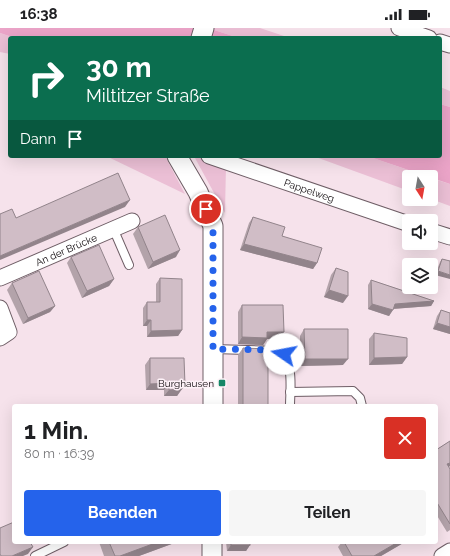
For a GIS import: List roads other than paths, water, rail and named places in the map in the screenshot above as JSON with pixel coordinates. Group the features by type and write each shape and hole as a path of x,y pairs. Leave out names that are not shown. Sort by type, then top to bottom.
{"street":[{"path":"399,28 423,36"},
{"path":"178,158 198,192 213,226 213,404"},
{"name":"Pappelweg","path":"215,158 402,222"},
{"name":"An der Brücke","path":"0,278 132,221"},
{"path":"438,233 450,237"},
{"path":"0,308 9,332 0,338"},
{"path":"212,544 212,556"},
{"path":"442,556 450,551"}],"lane":[{"path":"113,228 129,265"},
{"path":"213,349 277,350 284,354 288,361 290,404"},
{"path":"290,392 353,391 360,398 362,404"},
{"path":"35,556 60,544"}],"place":[{"name":"Burghausen","path":"222,383"}]}
